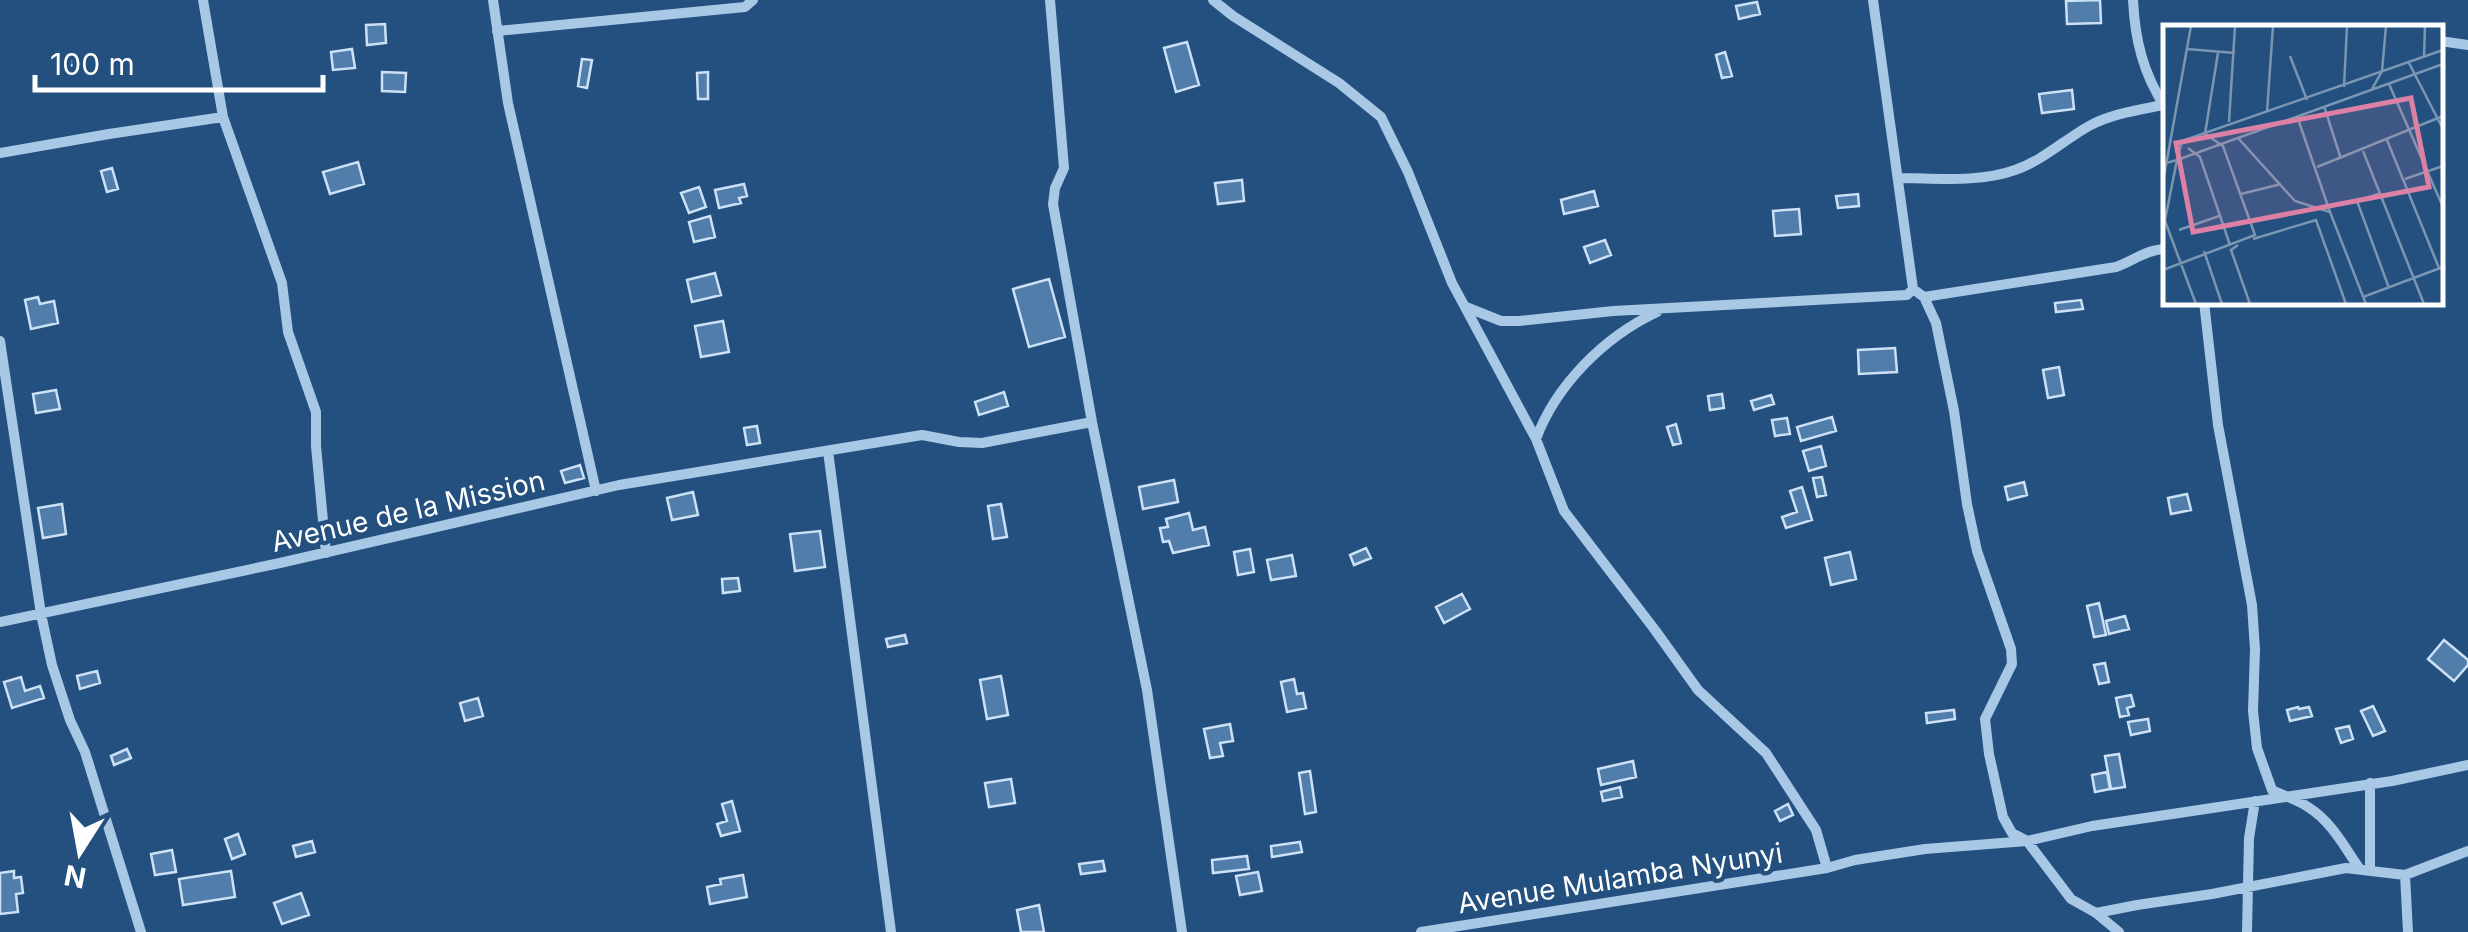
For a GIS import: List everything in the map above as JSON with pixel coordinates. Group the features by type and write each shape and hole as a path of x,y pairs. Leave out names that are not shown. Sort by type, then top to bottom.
{"street":[{"path":"203,0 223,117 282,283 288,332 316,412 326,553"},
{"path":"493,0 508,103 596,491"},
{"path":"497,31 745,6 753,0"},
{"path":"1050,0 1064,168 1053,204 1092,422 1148,690 1182,932"},
{"path":"1214,0 1339,83 1381,117 1408,172 1452,283 1536,440 1564,511 1698,690 1766,753 1816,830 1827,868"},
{"path":"1873,0 1913,290 1924,297 1936,324 1977,551 2011,649 2012,664 1985,719 2003,817 2012,833 2026,841 2072,898 2119,932"},
{"path":"2133,0 2134,28 2147,78 2163,104"},
{"path":"2443,41 2468,45"},
{"path":"1898,178 1992,176 2016,170 2094,123 2125,112 2163,106"},
{"path":"0,153 223,117"},
{"path":"1924,297 2116,267 2152,249 2163,249"},
{"path":"1465,306 1502,321 1519,322 1613,312 1907,296 1913,290"},
{"path":"2204,305 2218,425 2252,605 2257,748 2272,790 2305,804 2319,815 2364,869"},
{"path":"1536,440 1559,392 1588,360 1662,310"},
{"path":"0,341 52,665 85,752 141,932"},
{"name":"Avenue de la Mission","path":"0,622 326,553 619,485 922,435 982,442 1092,422"},
{"path":"828,451 890,932"},
{"name":"Avenue Mulamba Nyunyi","path":"1421,932 1926,849 2026,841 2138,818 2392,782 2468,765"},
{"path":"2364,869 2370,783"},
{"path":"2247,932 2249,838 2255,801"},
{"path":"2096,913 2346,868 2405,875 2468,850"},
{"path":"2405,875 2408,932"}],"building":[{"path":"2100,0 2101,23 2067,24 2066,1"},
{"path":"1757,2 1760,14 1739,19 1736,6"},
{"path":"385,24 386,43 367,45 366,25"},
{"path":"1187,42 1199,85 1176,92 1164,48"},
{"path":"352,49 355,68 333,70 331,52"},
{"path":"1725,52 1732,76 1722,78 1716,55"},
{"path":"81,56 81,65 61,66 61,57"},
{"path":"582,59 592,60 587,88 578,86"},
{"path":"382,72 406,73 405,92 382,91"},
{"path":"708,72 708,99 698,99 697,73"},
{"path":"2072,90 2074,109 2042,113 2039,94"},
{"path":"358,162 364,184 330,194 323,172"},
{"path":"112,168 118,189 107,192 101,171"},
{"path":"1242,180 1244,201 1218,204 1215,183"},
{"path":"744,184 747,196 739,198 741,203 719,208 715,190"},
{"path":"699,187 706,207 689,213 681,193"},
{"path":"1594,191 1598,206 1564,214 1561,200"},
{"path":"1858,194 1859,206 1838,208 1836,196"},
{"path":"1799,209 1801,234 1775,236 1773,211"},
{"path":"710,216 715,237 694,242 689,222"},
{"path":"1605,240 1611,255 1590,263 1584,247"},
{"path":"715,273 721,295 692,302 687,280"},
{"path":"1049,279 1065,337 1029,347 1013,289"},
{"path":"38,297 40,304 54,301 58,323 31,329 25,300"},
{"path":"2081,300 2083,309 2056,312 2055,303"},
{"path":"723,321 729,352 701,357 695,326"},
{"path":"1895,348 1897,372 1859,374 1858,350"},
{"path":"2059,367 2064,395 2048,398 2043,370"},
{"path":"56,390 60,409 36,413 33,394"},
{"path":"1004,392 1008,406 979,415 975,402"},
{"path":"1722,394 1724,408 1710,410 1708,396"},
{"path":"1771,395 1774,404 1754,410 1751,401"},
{"path":"1832,417 1836,431 1801,441 1797,427"},
{"path":"1787,418 1790,434 1775,436 1772,420"},
{"path":"1676,424 1681,443 1673,445 1667,427"},
{"path":"757,426 760,443 747,445 744,428"},
{"path":"1821,446 1826,466 1809,471 1803,451"},
{"path":"580,465 584,478 565,483 561,471"},
{"path":"1822,477 1826,495 1817,497 1813,478"},
{"path":"1174,480 1178,502 1143,509 1139,487"},
{"path":"2024,482 2027,495 2008,500 2005,487"},
{"path":"1802,487 1812,520 1786,528 1782,517 1797,512 1790,491"},
{"path":"693,492 698,515 672,520 667,498"},
{"path":"2187,494 2191,510 2171,514 2168,498"},
{"path":"62,504 66,534 43,538 38,508"},
{"path":"1001,504 1007,537 993,539 988,506"},
{"path":"1189,513 1193,530 1205,527 1209,545 1173,553 1169,541 1163,542 1160,528 1168,527 1166,519"},
{"path":"820,531 825,567 795,571 790,534"},
{"path":"1366,548 1371,558 1354,565 1350,555"},
{"path":"1250,549 1254,572 1238,575 1234,552"},
{"path":"1850,552 1856,579 1831,585 1825,558"},
{"path":"1292,555 1296,576 1271,580 1267,560"},
{"path":"738,578 740,591 723,593 722,579"},
{"path":"1462,594 1470,609 1444,623 1436,607"},
{"path":"2099,603 2106,635 2094,637 2087,606"},
{"path":"2125,616 2129,629 2109,634 2106,621"},
{"path":"905,635 907,643 888,647 886,639"},
{"path":"2444,640 2468,660 2454,681 2428,659"},
{"path":"2105,663 2109,682 2099,684 2094,665"},
{"path":"97,671 100,683 80,689 77,676"},
{"path":"1001,676 1008,715 987,719 980,680"},
{"path":"21,677 25,691 40,686 44,698 12,708 4,682"},
{"path":"1294,679 1306,708 1287,712 1281,682"},
{"path":"2131,695 2134,706 2127,708 2129,715 2120,717 2116,698"},
{"path":"478,698 483,716 465,721 460,703"},
{"path":"2373,706 2385,731 2373,736 2361,711"},
{"path":"2309,707 2312,716 2290,721 2287,710"},
{"path":"1954,710 1955,719 1927,723 1926,713"},
{"path":"2148,719 2150,731 2131,735 2128,722"},
{"path":"1230,724 1233,741 1220,743 1223,756 1210,758 1204,729"},
{"path":"2349,726 2353,739 2341,743 2336,729"},
{"path":"127,749 131,758 114,765 111,756"},
{"path":"2119,754 2125,787 2111,789 2105,756"},
{"path":"1633,761 1636,777 1601,785 1598,769"},
{"path":"1310,771 1316,812 1305,814 1299,773"},
{"path":"2107,772 2110,789 2095,792 2092,775"},
{"path":"1011,779 1015,803 989,807 985,783"},
{"path":"1620,787 1622,797 1603,801 1601,792"},
{"path":"732,801 740,831 721,836 717,824 727,821 722,804"},
{"path":"1788,804 1793,815 1780,821 1775,811"},
{"path":"238,834 245,854 232,859 225,839"},
{"path":"312,841 315,852 296,857 293,846"},
{"path":"1300,842 1302,852 1272,857 1271,846"},
{"path":"172,850 176,872 155,875 151,854"},
{"path":"1247,856 1249,869 1213,873 1212,860"},
{"path":"1103,861 1105,871 1081,874 1079,864"},
{"path":"14,871 14,878 21,877 23,893 16,894 18,912 0,914 0,873"},
{"path":"231,871 235,897 183,905 179,879"},
{"path":"1258,872 1262,891 1240,895 1236,876"},
{"path":"743,875 747,897 710,904 707,887 721,884 720,879"},
{"path":"301,893 309,915 282,924 274,903"},
{"path":"1039,905 1044,932 1021,932 1017,910"}]}
